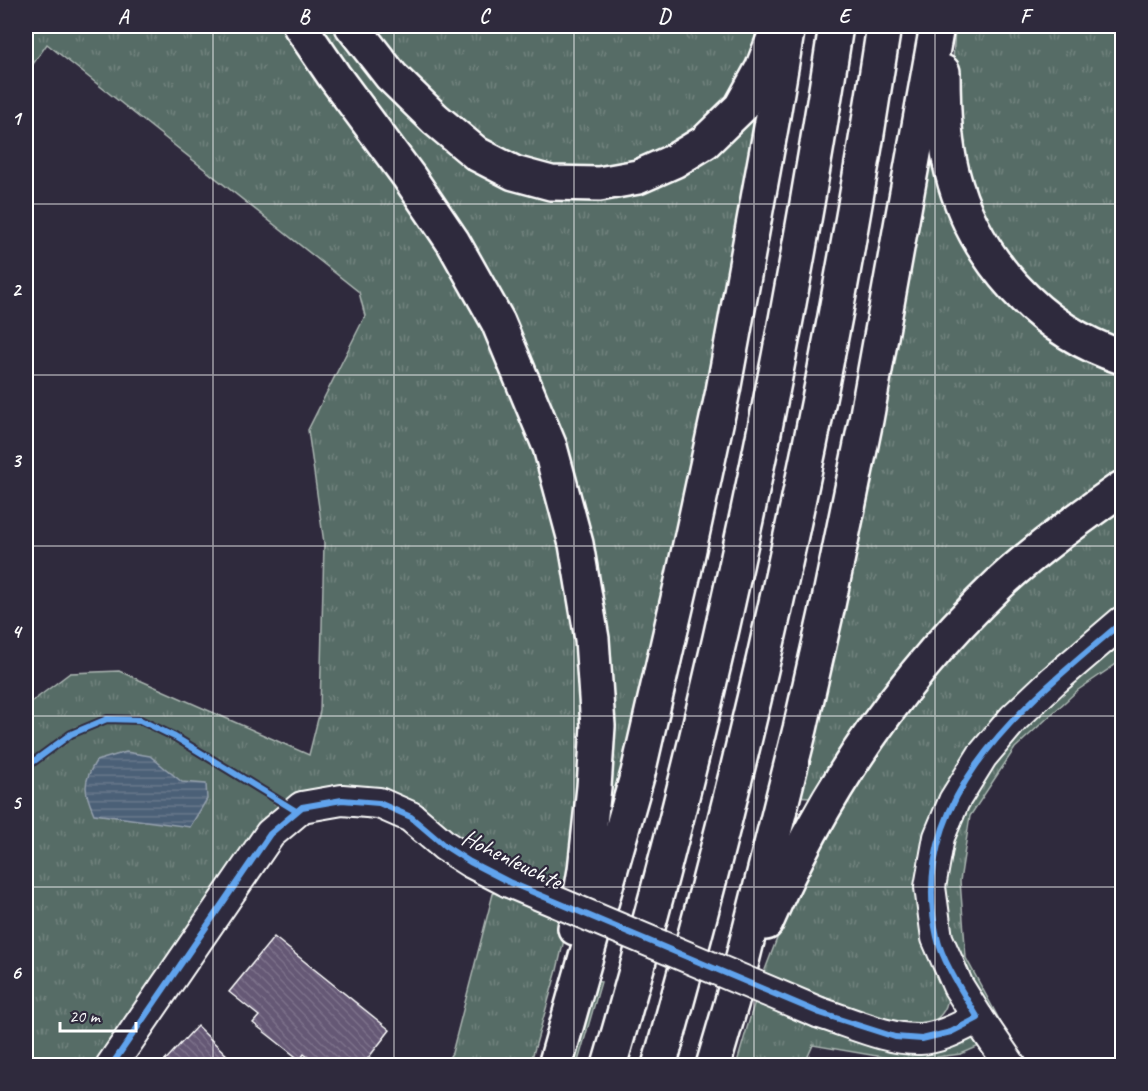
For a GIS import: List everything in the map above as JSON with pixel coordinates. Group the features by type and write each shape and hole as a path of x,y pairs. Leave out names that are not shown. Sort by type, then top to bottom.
{"highway":[{"path":"300,26 334,76 410,177 453,242 498,322 550,447 576,544 592,639 598,726 592,810 575,927 574,956 578,987"},
{"path":"352,26 391,76 435,119 477,154 514,173 551,183 599,184 638,177 674,161 705,142 741,107 762,69 778,26"},
{"path":"555,1065 638,773 685,566 725,379 788,26"},
{"path":"609,1065 635,978 684,791 732,587 771,401 820,131 836,26"},
{"path":"659,1065 730,803 781,584 818,410 867,136 884,26"},
{"path":"713,1065 732,1001 800,729 828,605 866,420 937,26"},
{"path":"944,26 943,111 952,172 968,219 994,264 1022,296 1060,327 1100,350 1122,357"},
{"path":"732,1001 780,893 832,792 881,718 940,645 1001,582 1068,526 1122,488"}],"street":[{"path":"1011,1065 958,986 937,938 930,887 939,837 954,801 982,756 1014,718 1122,622"},
{"name":"Hohenleuchte","path":"111,1065 270,834 302,807 342,800 379,803 411,817 445,846 509,882 820,1013 895,1036 922,1039 951,1032 978,1018"}],"green space":[{"path":"26,26 281,26 319,84 397,182 441,250 484,329 537,452 561,549 576,640 582,723 581,781 572,898 512,873 425,817 302,799 111,1065 26,1065 26,706 70,673 119,671 309,755 320,711 324,543 308,430 365,316 359,292 47,44 26,74"},
{"path":"316,26 334,26 371,71 577,199 759,96 755,156 638,728 608,827 612,721 567,449 543,384 518,328"},
{"path":"365,26 764,26 727,105 704,127 642,160 602,170 530,167 468,134"},
{"path":"955,26 1122,26 1122,344 1040,299 980,222 951,98"},
{"path":"925,137 948,206 1122,367 1122,471 1057,514 954,607 888,680 810,797 795,796"},
{"path":"1122,504 1122,615 930,836 948,989 946,1006 938,1018 928,1025 886,1024 763,975 796,889 867,762 944,661 1023,581"},
{"path":"1122,631 1122,660 1078,690 1015,748 970,816 960,881 966,958 1007,1034 961,1054 906,1061 813,1045 804,1065 736,1066 756,997 817,1023 992,1028 958,973 938,887 963,806 1018,727"},
{"path":"495,886 569,918 557,970 530,1065 444,1066 452,1053"},
{"path":"590,981 601,982 577,1065 565,1066"}],"water":[{"path":"126,752 150,756 182,782 206,784 207,799 190,827 94,814 86,787 91,769 96,761"}],"building":[{"path":"274,937 390,1030 362,1066 319,1066 304,1054 300,1060 253,1023 259,1016 229,992"},
{"path":"197,1026 238,1066 160,1066"}],"cycle path":[{"path":"111,1066 270,834 302,807 342,800 379,803 411,817 445,846 509,882 820,1013 895,1037 922,1039 951,1032 978,1018 954,978 940,946 932,886 939,840 957,796 982,757 1014,720 1049,685 1122,622"},
{"path":"26,767 71,734 107,719 140,720 175,737 296,811"}]}
